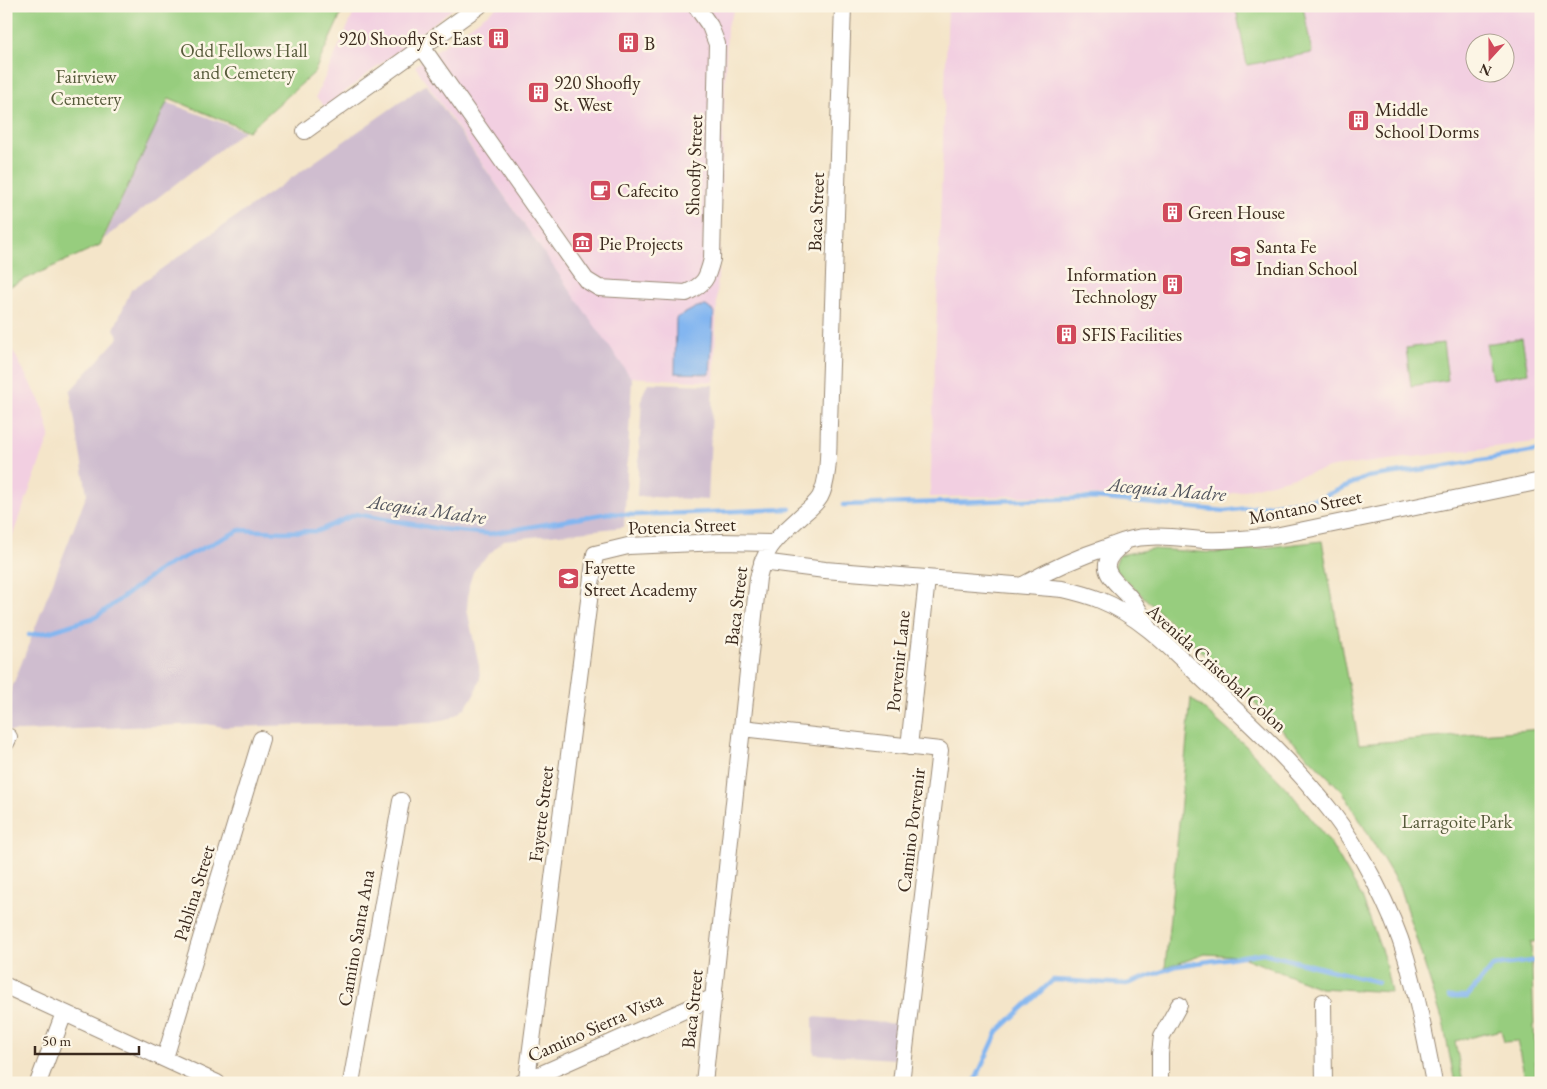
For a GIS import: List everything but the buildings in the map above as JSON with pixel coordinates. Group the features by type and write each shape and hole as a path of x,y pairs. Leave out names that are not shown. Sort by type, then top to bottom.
{"street":[{"path":"305,131 479,6"},
{"name":"Shoofly Street","path":"422,47 586,280 599,288 686,292 699,287 708,274 712,259 718,44 710,26 696,6"},
{"name":"Baca Street","path":"704,1083 758,578 762,562 772,543 814,504 822,491 826,478 843,6"},
{"name":"Montano Street","path":"1023,585 1048,571 1089,553 1130,539 1147,536 1206,540 1275,536 1541,481"},
{"path":"1130,539 1108,558 1108,574 1111,580 1132,600 1154,634"},
{"name":"Potencia Street","path":"595,554 628,546 721,542 772,543"},
{"name":"Fayette Street","path":"524,1081 595,554"},
{"name":"Avenida Cristobal Colon","path":"762,562 815,569 1063,589 1101,600 1134,618 1154,634 1281,752 1332,812 1356,849 1392,919 1406,956 1418,1003 1434,1083"},
{"name":"Porvenir Lane","path":"908,747 927,579"},
{"name":"Camino Porvenir","path":"742,728 940,750 901,1083"},
{"name":"Pablina Street","path":"165,1058 261,739"},
{"name":"Camino Santa Ana","path":"351,1083 401,801"},
{"path":"6,986 165,1058 213,1082"},
{"name":"Camino Sierra Vista","path":"524,1081 714,997"},
{"path":"1323,1002 1324,1083"},
{"path":"1160,1083 1162,1036 1180,1005"},
{"path":"38,1083 64,1013"}],"shaded area":[{"path":"357,6 456,6 325,107 316,97"},
{"path":"498,6 736,6 727,26 714,382 629,377 415,66"},
{"name":"Santa Fe Indian School","path":"948,6 1541,6 1541,441 1333,467 1214,498 1095,495 930,497"},
{"path":"426,84 632,379 624,527 504,540 480,563 473,572 469,585 467,609 480,679 474,695 464,709 451,718 432,722 224,727 207,724 6,731 6,703 87,494 70,391 119,337 114,329 131,290"},
{"path":"166,102 244,131 104,239"},
{"path":"6,338 42,405 50,435 6,553"},
{"path":"648,383 713,385 708,500 637,496 642,396"},
{"path":"813,1017 898,1024 895,1059 814,1054"}],"green space":[{"name":"Fairview Cemetery","path":"6,6 345,6 314,73 248,131 169,98 100,245 6,288"},
{"path":"1253,6 1303,6 1312,53 1247,65 1236,9"},
{"path":"1522,338 1528,373 1492,379 1486,344"},
{"path":"1443,343 1448,380 1411,386 1406,348"},
{"name":"Larragoite Park","path":"1322,541 1359,744 1541,729 1541,941 1531,942 1536,1083 1526,1083 1517,1041 1504,1042 1501,1030 1455,1041 1463,1083 1455,1083 1443,1022 1399,886 1343,792 1245,693 1114,569 1119,555 1152,549 1216,553"},
{"path":"1191,698 1246,746 1290,792 1331,844 1362,897 1384,958 1391,992 1320,988 1240,956 1205,954 1165,968"}],"water":[{"path":"706,306 714,312 710,374 675,373 676,318 697,307"}],"waterway":[{"name":"Acequia Madre","path":"843,505 1096,498 1225,511 1320,498 1367,477 1541,450"},
{"name":"Acequia Madre","path":"29,635 49,632 96,617 162,568 240,530 318,531 356,514 440,529 489,534 609,513 634,515 790,509"},
{"path":"974,1083 998,1031 1053,980 1127,984 1177,966 1263,953 1378,982"},
{"path":"1449,997 1467,997 1493,966 1541,960"}],"place":[{"name":"920 Shoofly St. East","path":"498,38"},
{"name":"B","path":"628,43"},
{"name":"920 Shoofly St. West","path":"538,93"},
{"name":"Middle School Dorms","path":"1359,120"},
{"name":"Cafecito","path":"601,190"},
{"name":"Green House","path":"1172,212"},
{"name":"Pie Projects","path":"583,243"},
{"name":"Santa Fe Indian School","path":"1240,257"},
{"name":"Information Technology","path":"1173,285"},
{"name":"SFIS Facilities","path":"1066,334"},
{"name":"Fayette Street Academy","path":"568,578"}],"park label":[{"name":"Odd Fellows Hall and Cemetery","path":"244,61"}]}
